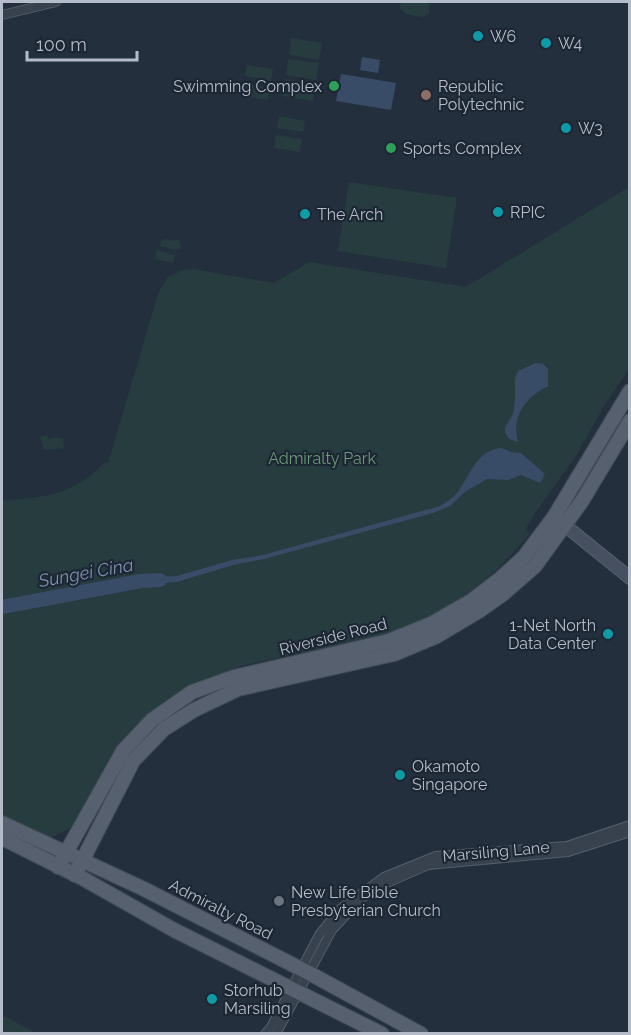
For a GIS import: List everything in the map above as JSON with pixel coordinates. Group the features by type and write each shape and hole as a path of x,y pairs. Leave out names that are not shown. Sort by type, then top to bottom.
{"main road":[{"name":"Riverside Road","path":"75,875 133,762 164,729 194,710 238,689 394,654 437,636 478,611 520,580 535,566 630,391"},
{"name":"Riverside Road","path":"58,867 123,751 152,720 192,692 234,677 389,641 431,624 471,601 501,578 582,501 630,421"},
{"name":"Admiralty Road","path":"2,823 144,889 305,971 421,1034"},
{"path":"2,838 165,925 382,1034"}],"street":[{"path":"12,13 26,2"},
{"path":"2,15 56,2"},
{"path":"560,521 630,578"},
{"name":"Marsiling Lane","path":"276,1034 305,971 332,930 362,898 387,883 428,865 465,857 567,846 630,825"},
{"name":"Marsiling Lane","path":"465,857 568,852 630,832"},
{"name":"Marsiling Lane","path":"265,1034 295,990"}],"green space":[{"path":"402,2 429,2 429,13 423,17 406,14 399,7"},
{"path":"291,38 322,43 319,60 289,55"},
{"path":"288,59 319,63 316,80 286,75"},
{"path":"247,65 273,69 271,81 245,76"},
{"path":"285,79 316,84 313,101 282,96"},
{"path":"244,83 270,88 268,100 242,96"},
{"path":"279,116 305,121 303,132 277,128"},
{"path":"276,135 302,139 300,152 274,148"},
{"path":"349,182 457,198 446,268 338,251"},
{"name":"Admiralty Park","path":"629,187 629,369 604,406 574,459 532,517 525,530 530,533 496,571 460,599 440,611 396,630 371,639 240,666 193,685 120,746 75,825 50,838 2,816 2,501 58,493 81,482 105,462 108,463 159,291 168,277 183,270 193,269 274,283 309,262 466,287"},
{"path":"179,239 181,248 175,250 160,246 161,240 173,241"},
{"path":"157,250 175,255 173,263 155,259"},
{"path":"47,435 48,439 57,437 63,439 64,448 44,450 40,437"},
{"path":"2,1015 36,1033 2,1033"}],"water":[{"path":"362,57 380,60 378,73 360,70"},
{"path":"341,74 396,83 391,110 336,101"},
{"path":"536,363 543,364 548,369 548,386 540,390 522,408 517,424 518,442 509,439 505,433 505,428 513,414 515,378 518,371"},
{"path":"502,448 521,453 545,474 540,483 521,475 508,480 487,479 465,492 450,506 433,513 264,559 233,565 177,582 142,584 141,577 177,576 232,560 263,555 440,506 456,494 474,465 486,453"}],"waterway":[{"name":"Sungei Cina","path":"2,607 141,581 160,580"}],"place":[{"name":"W6","path":"478,36"},
{"name":"W4","path":"546,43"},
{"name":"Swimming Complex","path":"334,86"},
{"name":"Republic Polytechnic","path":"426,95"},
{"name":"W3","path":"566,128"},
{"name":"Sports Complex","path":"391,148"},
{"name":"RPIC","path":"498,212"},
{"name":"The Arch","path":"305,214"},
{"name":"1-Net North Data Center","path":"608,634"},
{"name":"Okamoto Singapore","path":"400,775"},
{"name":"New Life Bible Presbyterian Church","path":"279,901"},
{"name":"Storhub Marsiling","path":"212,999"}]}
